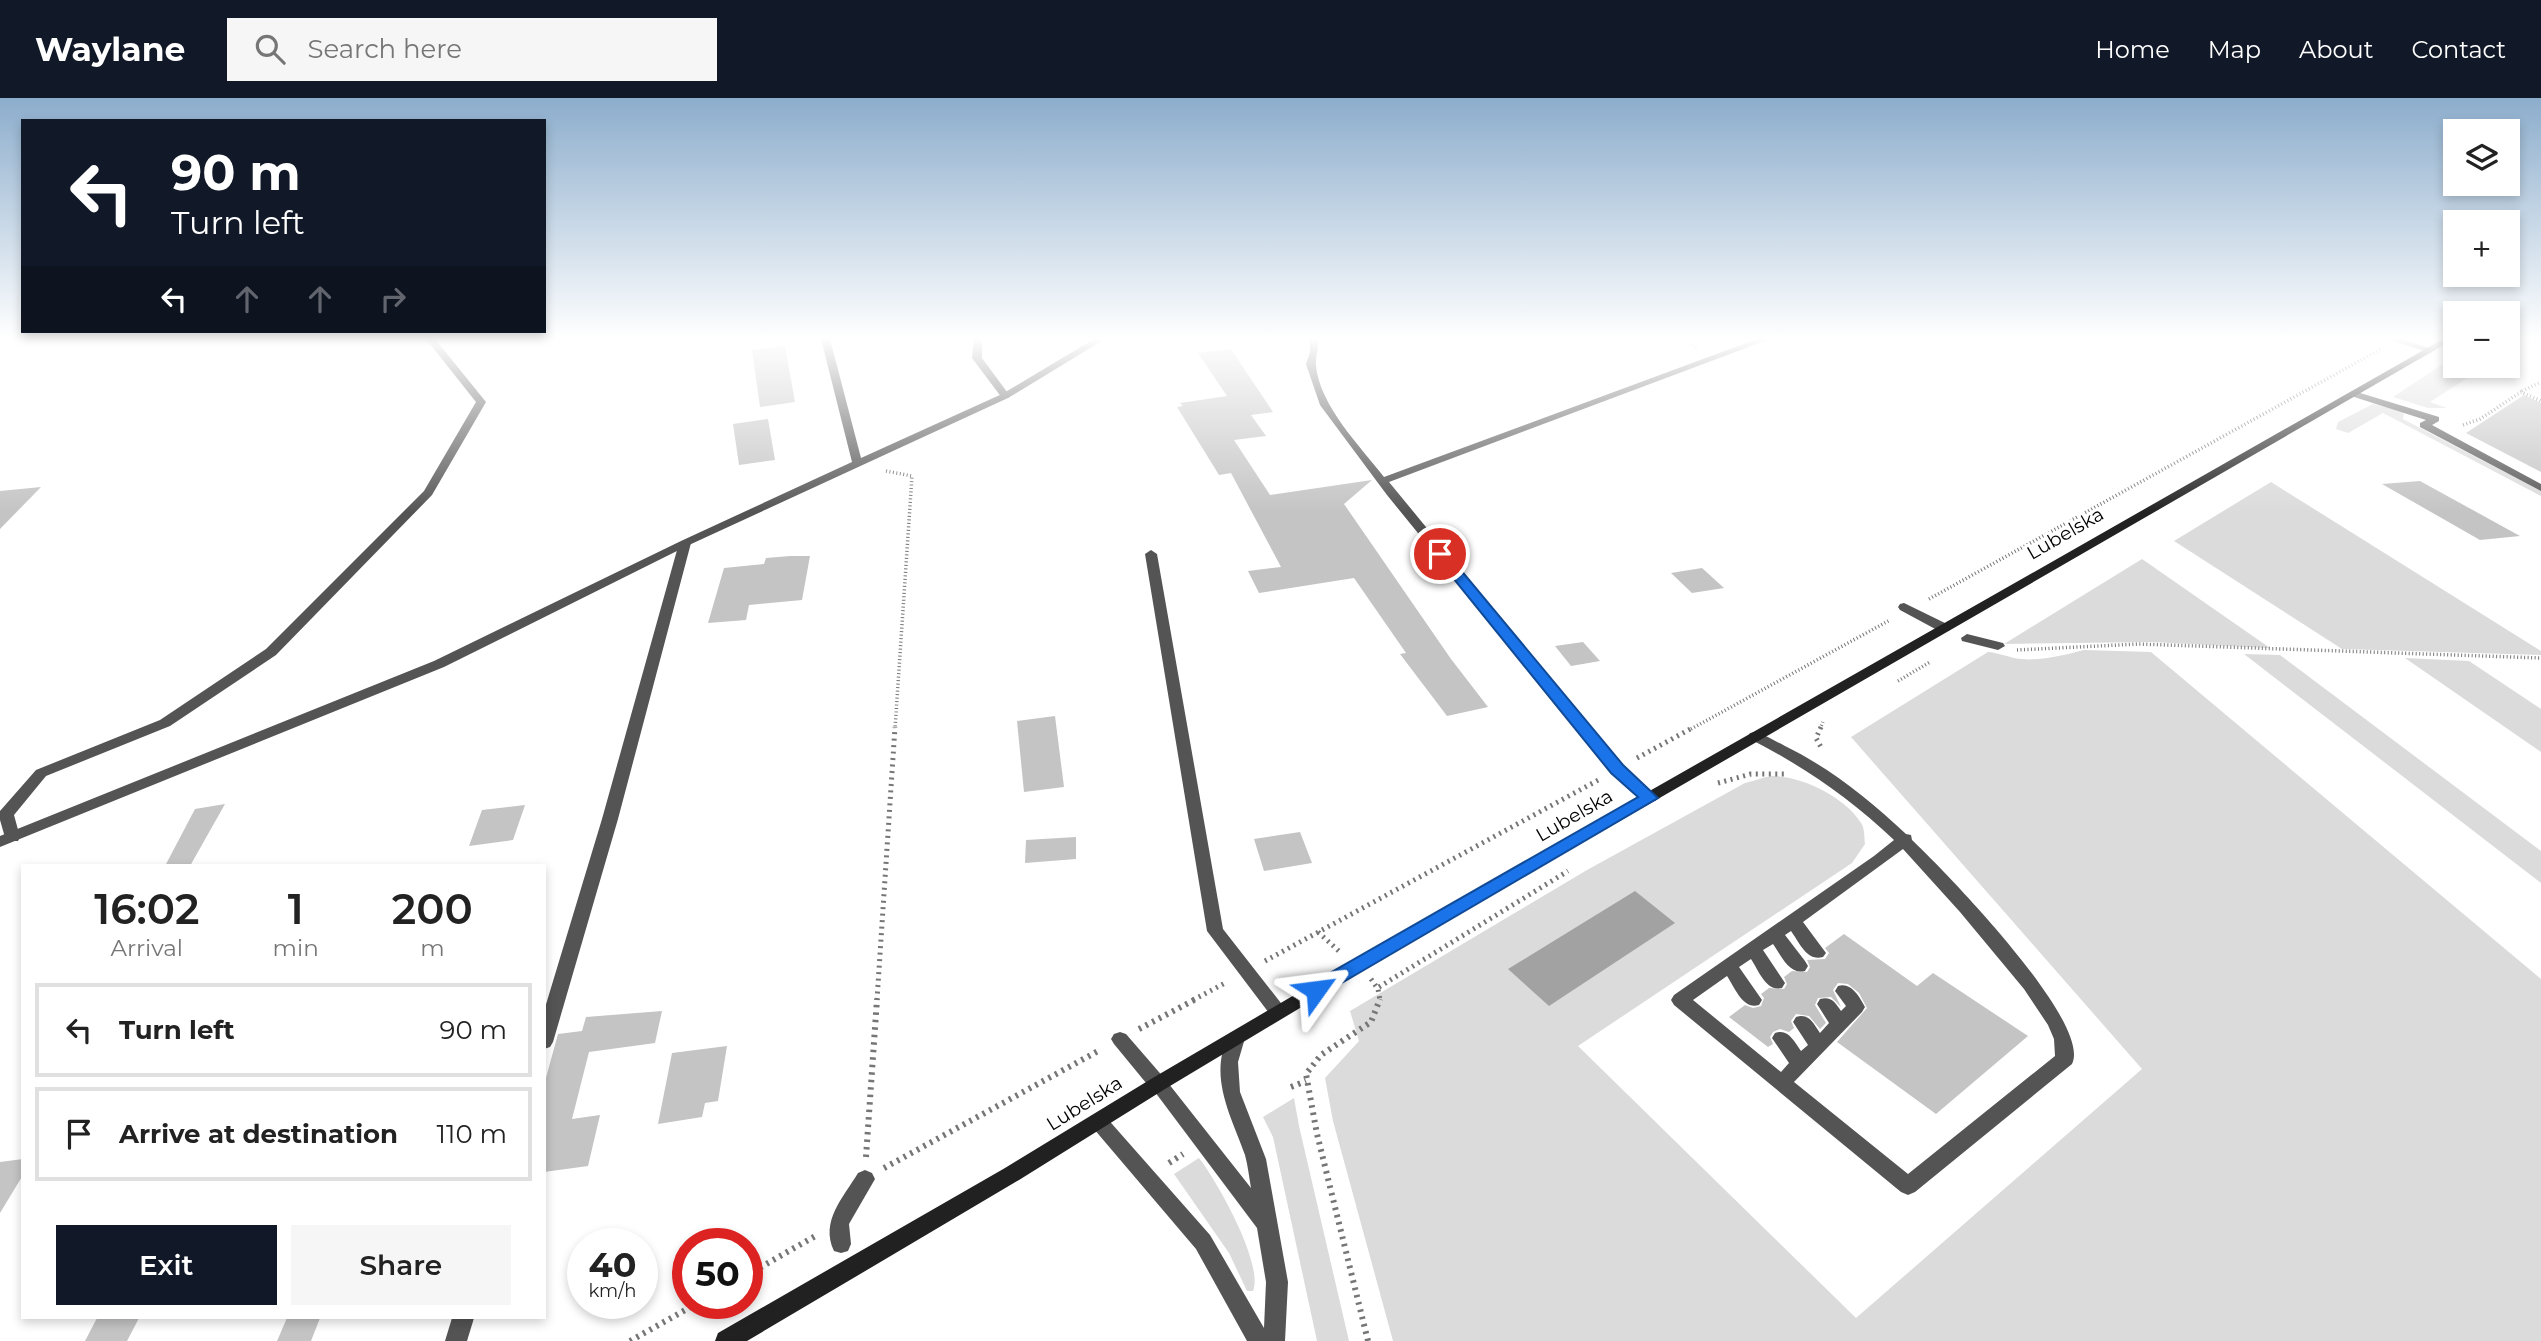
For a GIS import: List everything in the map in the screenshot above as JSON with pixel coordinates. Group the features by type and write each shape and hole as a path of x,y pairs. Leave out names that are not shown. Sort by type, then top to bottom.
{"main road":[{"name":"Lubelska","path":"726,1341 1098,1122 1278,1012 2349,397"}],"street":[{"path":"477,397 481,402 428,493 271,652 165,723 41,773 6,814 6,839 439,664 685,543 1003,397"},
{"path":"840,397 858,465"},
{"path":"1321,397 1323,404 1382,481 1617,769 1650,798"},
{"path":"1382,481 1609,397"},
{"path":"2364,397 2435,419 2424,425 2541,488"},
{"path":"546,1035 610,819 685,543"},
{"path":"1151,554 1215,931 1278,1012"},
{"path":"1907,608 1944,628"},
{"path":"1967,638 1997,646"},
{"path":"1755,736 1821,774 1905,839 2015,965 2061,1032 2065,1059 1908,1186 1680,1000 1880,860 1905,839"},
{"path":"1793,921 1817,953"},
{"path":"1775,934 1798,966"},
{"path":"1753,949 1776,983"},
{"path":"1729,966 1753,1000"},
{"path":"1782,1083 1856,1007 1844,991"},
{"path":"1826,1004 1840,1024"},
{"path":"1802,1022 1819,1046"},
{"path":"1236,1038 1229,1062 1231,1091 1256,1159 1277,1282 1274,1341"},
{"path":"1781,1038 1800,1064"},
{"path":"1120,1039 1266,1223"},
{"path":"1098,1122 1203,1242 1259,1341"},
{"path":"841,1244 839,1223 865,1179"},
{"path":"456,1341 463,1319"}],"path":[{"path":"865,1179 1617,769 2290,397"},
{"path":"2459,428 2469,421 2480,419 2513,397"},
{"path":"858,465 912,476 865,1179"},
{"path":"1997,646 2024,651 2139,644 2541,658"},
{"path":"1318,932 1337,950"},
{"path":"1368,1341 1306,1081 1310,1067 1321,1055 1376,1016 1380,996 1379,987 1373,981"},
{"path":"1292,1087 1306,1081"},
{"path":"1169,1163 1191,1149"},
{"path":"763,1266 839,1223"},
{"path":"630,1341 672,1317"}],"shaded area":[{"path":"2393,397 2438,397 2430,402 2447,408 2428,408"},
{"path":"2373,404 2397,409 2404,413 2403,419 2541,491 2541,496 2383,413 2348,433 2336,429 2338,422"},
{"path":"2271,482 2541,651 2541,655 2342,649 2174,541"},
{"path":"2142,559 2270,648 2151,642 2004,644"},
{"path":"2084,650 2151,652 2541,979 2541,1341 1393,1341 1333,1121 1325,1078 1359,1041 1350,1011 1587,870 1745,783 1772,776 1784,777 1822,790 1854,814 1864,830 1865,844 1852,863 1578,1046 1856,1318 2142,1069 1851,737 1988,652 2029,659"},
{"path":"2244,654 2280,655 2541,851 2541,883"},
{"path":"2405,658 2469,661 2541,709 2541,752"},
{"path":"1635,891 1675,923 1549,1006 1508,969"},
{"path":"1294,1098 1349,1341 1317,1341 1273,1137 1263,1117"},
{"path":"1199,1158 1237,1223 1252,1262 1255,1278 1253,1291 1247,1291 1229,1253 1174,1174"}],"building":[{"path":"759,397 794,397 795,402 760,407"},
{"path":"1220,397 1263,397 1273,412 1251,415 1266,436 1234,440 1270,495 1372,480 1344,504 1451,659 1488,707 1447,716 1400,654 1406,653 1354,578 1259,593 1248,571 1281,567 1231,473 1219,475 1177,407 1183,406 1180,403"},
{"path":"2521,397 2541,403 2541,472 2466,433"},
{"path":"768,419 775,460 739,465 733,424"},
{"path":"2420,481 2520,536 2480,540 2382,484"},
{"path":"41,487 0,529 0,491"},
{"path":"810,556 802,600 749,605 746,620 708,623 724,568 764,564 766,558"},
{"path":"1702,568 1724,588 1692,593 1671,573"},
{"path":"1583,642 1600,661 1571,666 1555,646"},
{"path":"1055,716 1064,787 1024,792 1017,721"},
{"path":"225,804 191,864 166,864 195,809"},
{"path":"525,805 513,840 469,846 482,810"},
{"path":"1300,832 1312,863 1264,871 1254,839"},
{"path":"1076,837 1076,859 1025,863 1026,840"},
{"path":"1844,934 1917,986 1933,973 2028,1036 1936,1114 1837,1042 1867,1008 1859,993 1848,984 1838,983 1833,990 1841,1007 1831,997 1818,998 1815,1005 1826,1023 1820,1029 1809,1016 1796,1014 1791,1021 1794,1028 1789,1032 1780,1029 1773,1032 1770,1037 1773,1044 1768,1047 1729,1017 1745,1005 1753,1008 1761,1006 1764,998 1761,994 1769,988 1784,989 1787,984 1784,977 1792,971 1807,972 1810,967 1807,960 1825,959 1829,953 1825,948"},
{"path":"662,1011 655,1043 589,1052 572,1119 600,1115 588,1166 546,1172 546,1078 558,1034 582,1031 586,1017"},
{"path":"727,1046 718,1101 705,1103 702,1117 658,1124 672,1053"},
{"path":"21,1159 21,1178 0,1213 0,1162"},
{"path":"96,1319 138,1319 127,1341 85,1341"},
{"path":"287,1319 320,1319 311,1341 277,1341"}],"route":[{"path":"1316,990 1650,798 1617,769 1440,554"}]}
